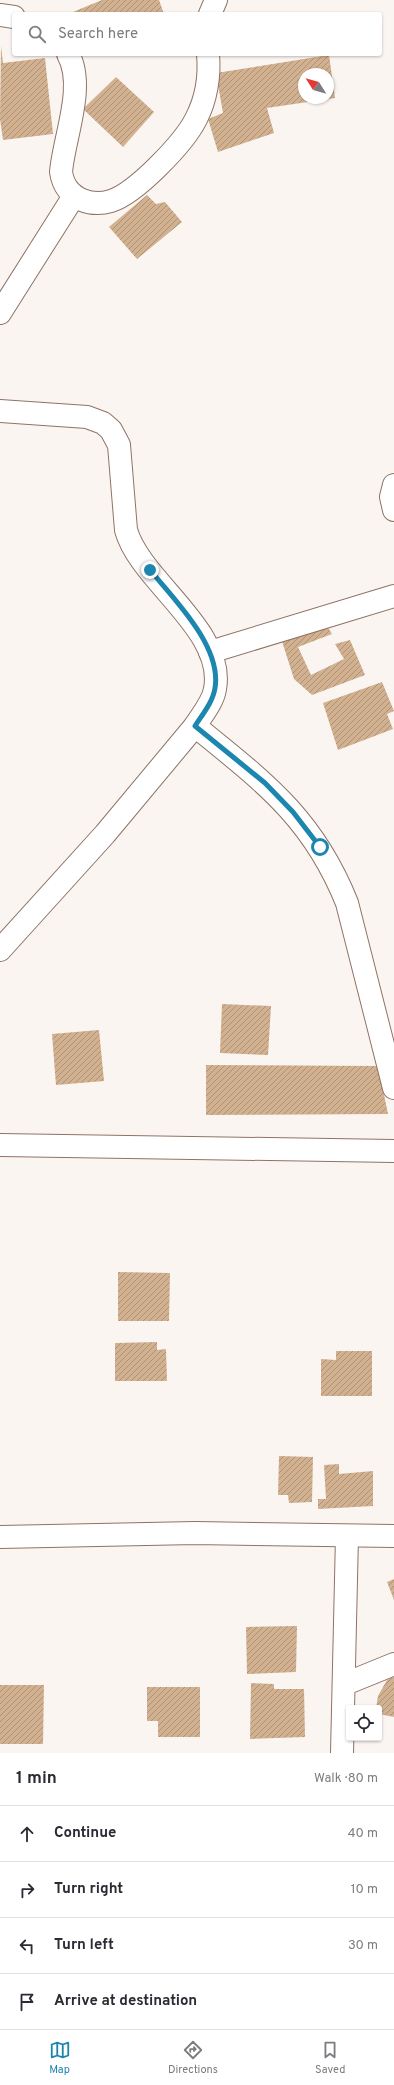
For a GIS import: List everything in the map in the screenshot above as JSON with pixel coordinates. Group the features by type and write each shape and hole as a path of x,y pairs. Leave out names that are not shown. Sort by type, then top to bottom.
{"street":[{"path":"211,12 216,0"},
{"path":"0,14 12,17"},
{"path":"69,56 73,62 76,78 61,172 63,184 74,196 88,202 100,204 113,200 138,185 179,144 196,119 206,92 209,67 208,56"},
{"path":"0,313 74,196"},
{"path":"0,411 87,417 103,423 112,430 120,446 126,530 129,543 137,555 185,612 210,652 216,672 215,690 208,707 195,726 105,834 0,950"},
{"path":"394,485 392,497 394,510"},
{"path":"210,652 394,596"},
{"path":"195,726 265,783 293,812 320,847 336,876 347,903 394,1088"},
{"path":"0,1145 394,1151"},
{"path":"0,1537 196,1533 394,1536"},
{"path":"342,1753 345,1684 347,1536"},
{"path":"345,1684 394,1664"}],"building":[{"path":"102,0 159,0 163,12 73,12"},
{"path":"1,46 3,63 45,58 53,134 3,140 0,119"},
{"path":"329,56 331,68 298,68 298,103 267,108 274,133 218,152 208,119 223,113 216,73"},
{"path":"116,77 154,112 123,147 83,109"},
{"path":"147,195 156,204 165,202 182,222 137,259 109,227"},
{"path":"324,621 332,634 298,647 311,675 344,659 335,644 350,640 365,675 312,695 294,679 280,635"},
{"path":"382,682 394,711 387,714 393,729 338,750 323,703"},
{"path":"222,1004 271,1006 268,1055 220,1053"},
{"path":"99,1030 104,1081 56,1085 52,1034"},
{"path":"206,1065 378,1066 388,1114 206,1115"},
{"path":"118,1272 170,1273 169,1321 118,1321"},
{"path":"157,1342 157,1350 166,1349 167,1381 115,1381 115,1343"},
{"path":"336,1351 372,1351 372,1396 321,1396 321,1359 336,1360"},
{"path":"279,1456 313,1457 312,1502 289,1503 288,1495 278,1495"},
{"path":"339,1464 339,1474 373,1471 373,1506 318,1509 318,1499 326,1499 324,1465"},
{"path":"394,1579 394,1600 387,1582"},
{"path":"297,1626 296,1672 247,1674 246,1627"},
{"path":"394,1677 394,1717 382,1715 382,1705 376,1705 378,1696 387,1680"},
{"path":"251,1683 274,1684 274,1689 304,1689 305,1737 250,1739"},
{"path":"0,1685 44,1685 43,1744 0,1744"},
{"path":"147,1687 200,1687 200,1737 158,1737 158,1721 147,1721"}],"route":[{"path":"150,570 185,612 210,652 216,672 215,690 208,707 195,726 265,783 293,812 320,847"}]}
